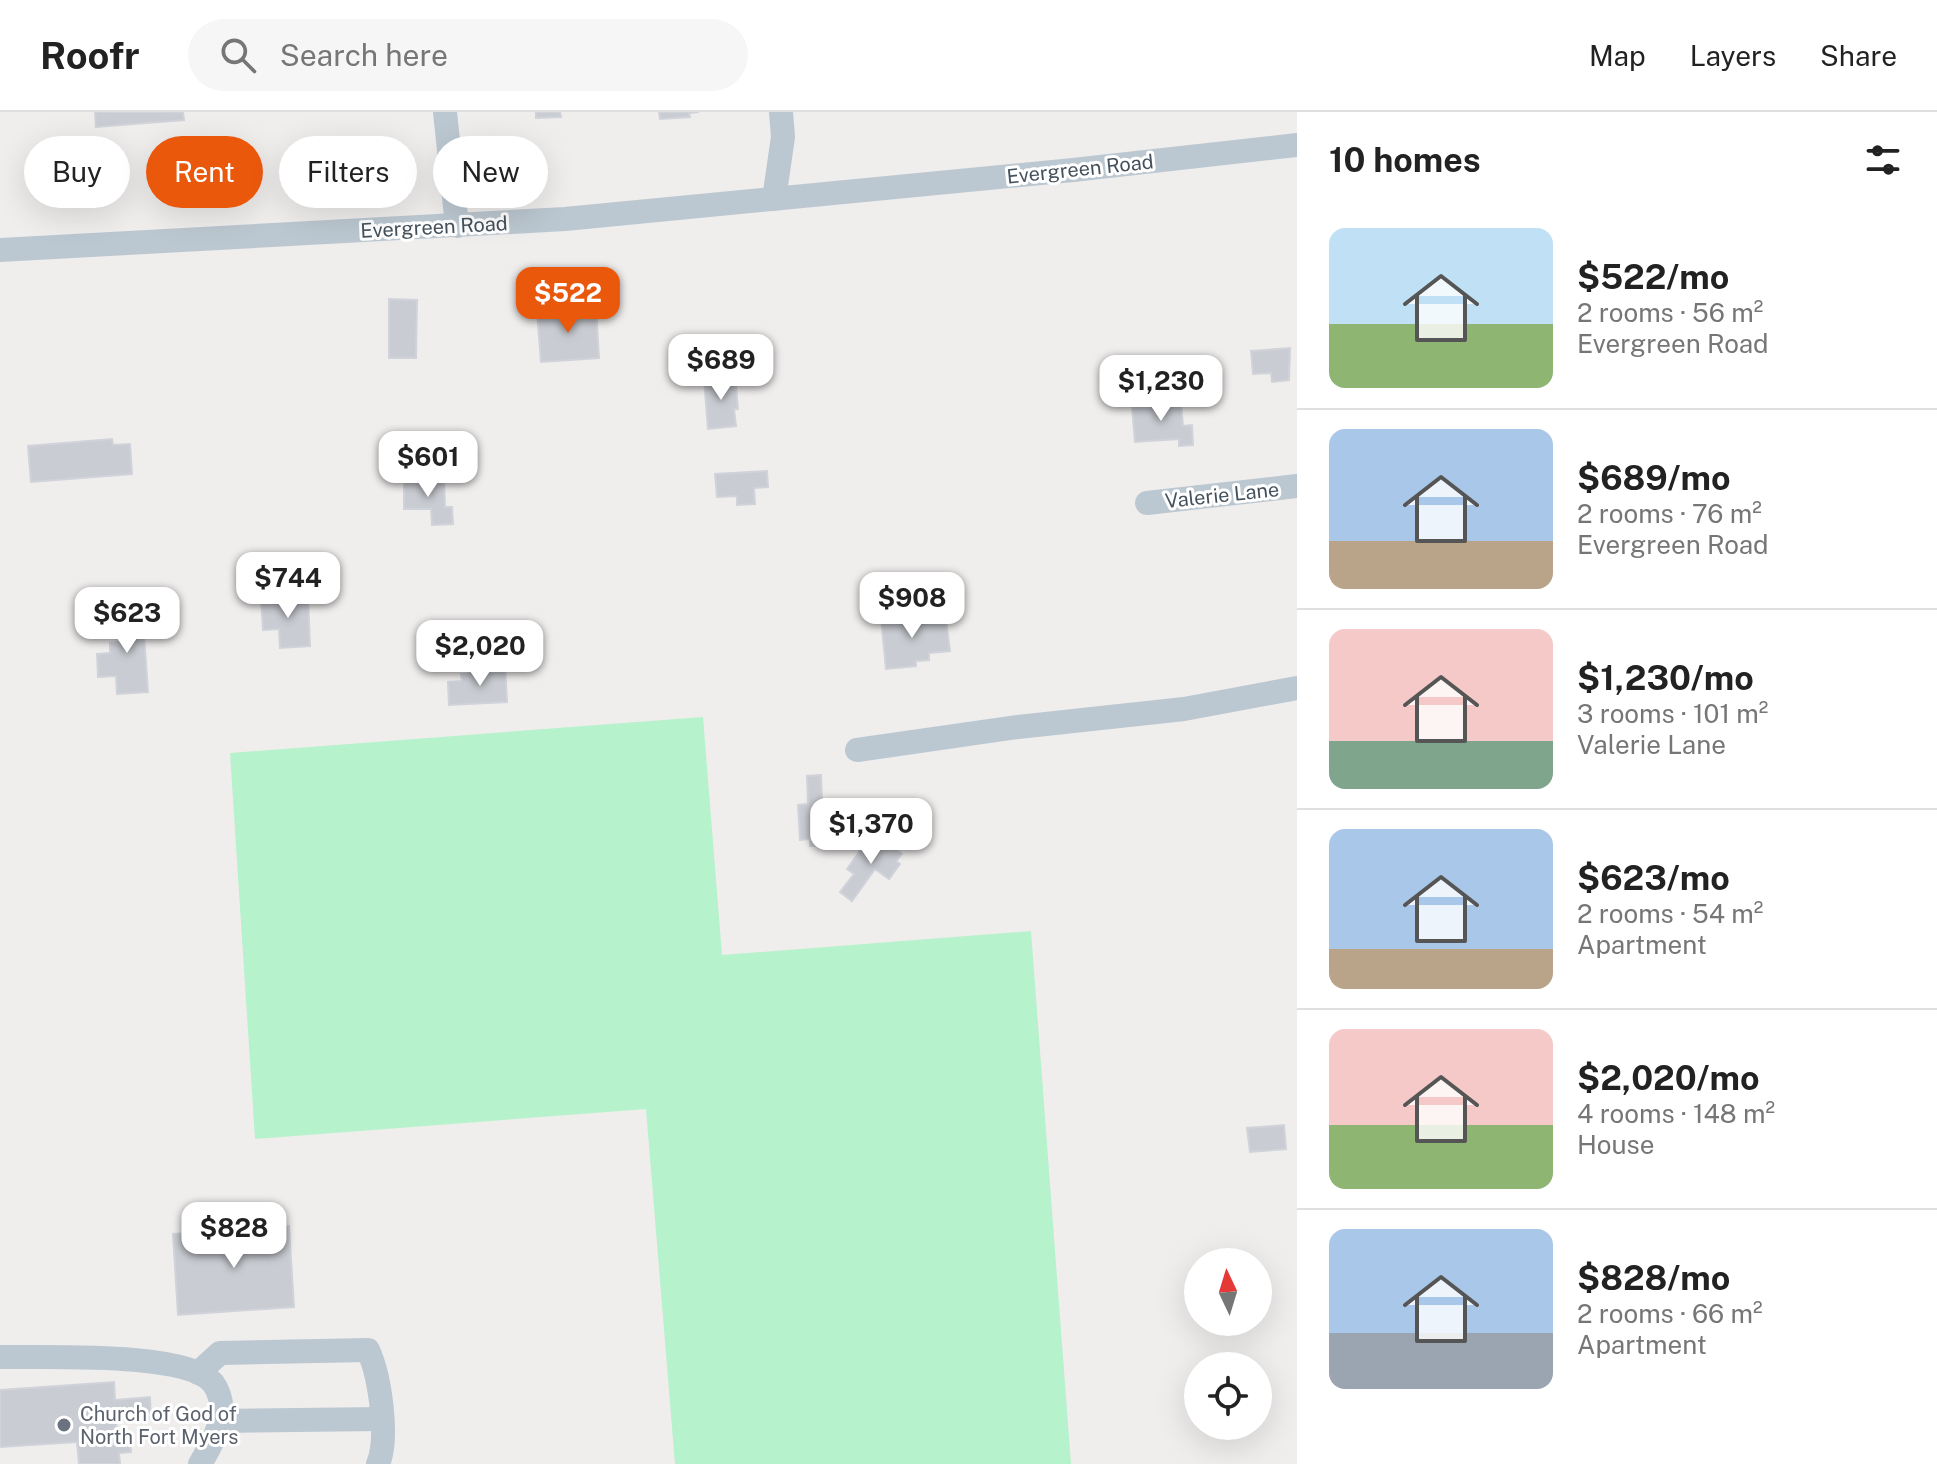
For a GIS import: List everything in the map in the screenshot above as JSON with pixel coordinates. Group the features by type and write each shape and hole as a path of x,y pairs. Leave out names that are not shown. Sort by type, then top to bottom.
{"street":[{"path":"445,112 457,226"},
{"path":"774,199 783,137 781,112"},
{"name":"Evergreen Road","path":"0,250 457,226 774,199 1297,145"},
{"name":"Valerie Lane","path":"1147,503 1297,486"},
{"path":"857,750 1018,727 1184,709 1297,688"},
{"path":"198,1373 220,1353 368,1350 375,1365 384,1449 378,1464"},
{"path":"0,1357 116,1358 152,1362 198,1373 214,1384 220,1421 218,1435 200,1464"},
{"path":"220,1421 381,1419"}],"green space":[{"path":"703,717 722,955 1031,931 1071,1464 675,1464 646,1109 255,1139 230,753"}],"building":[{"path":"95,112 183,112 184,120 96,127"},
{"path":"536,112 560,112 561,117 536,118"},
{"path":"659,112 699,112 689,113 690,117 660,119"},
{"path":"389,299 417,300 416,358 389,358"},
{"path":"596,308 599,358 541,362 537,312"},
{"path":"1290,348 1289,380 1272,382 1271,373 1253,374 1251,351"},
{"path":"735,376 736,426 708,429 704,379"},
{"path":"1166,394 1167,405 1181,404 1183,426 1192,425 1193,445 1179,446 1179,439 1135,442 1132,407 1153,406 1152,395"},
{"path":"112,439 113,445 130,444 132,474 31,482 28,446"},
{"path":"767,471 768,487 754,488 755,504 737,505 737,496 717,497 715,474"},
{"path":"444,479 445,507 452,507 453,524 432,525 431,509 404,509 404,480"},
{"path":"308,597 310,646 280,648 279,629 263,630 261,600"},
{"path":"142,606 148,692 117,694 116,676 98,677 97,654 110,653 110,643 122,642 119,608"},
{"path":"925,614 926,623 946,620 950,651 929,653 929,660 916,661 916,666 886,669 881,618"},
{"path":"505,663 507,702 449,705 448,682 462,681 461,674 494,672 494,664"},
{"path":"821,775 824,846 810,846 810,839 800,840 798,805 808,804 807,776"},
{"path":"881,836 902,854 896,861 900,864 889,879 875,869 852,901 840,892 854,874 847,869 865,844 872,849"},
{"path":"1284,1125 1286,1149 1250,1152 1247,1128"},
{"path":"289,1226 294,1307 178,1315 173,1234"},
{"path":"114,1382 115,1400 150,1397 151,1418 116,1420 118,1440 130,1439 131,1452 119,1453 120,1464 79,1464 77,1442 0,1447 0,1390"}],"place":[{"name":"Church of God of North Fort Myers","path":"64,1425"}]}
